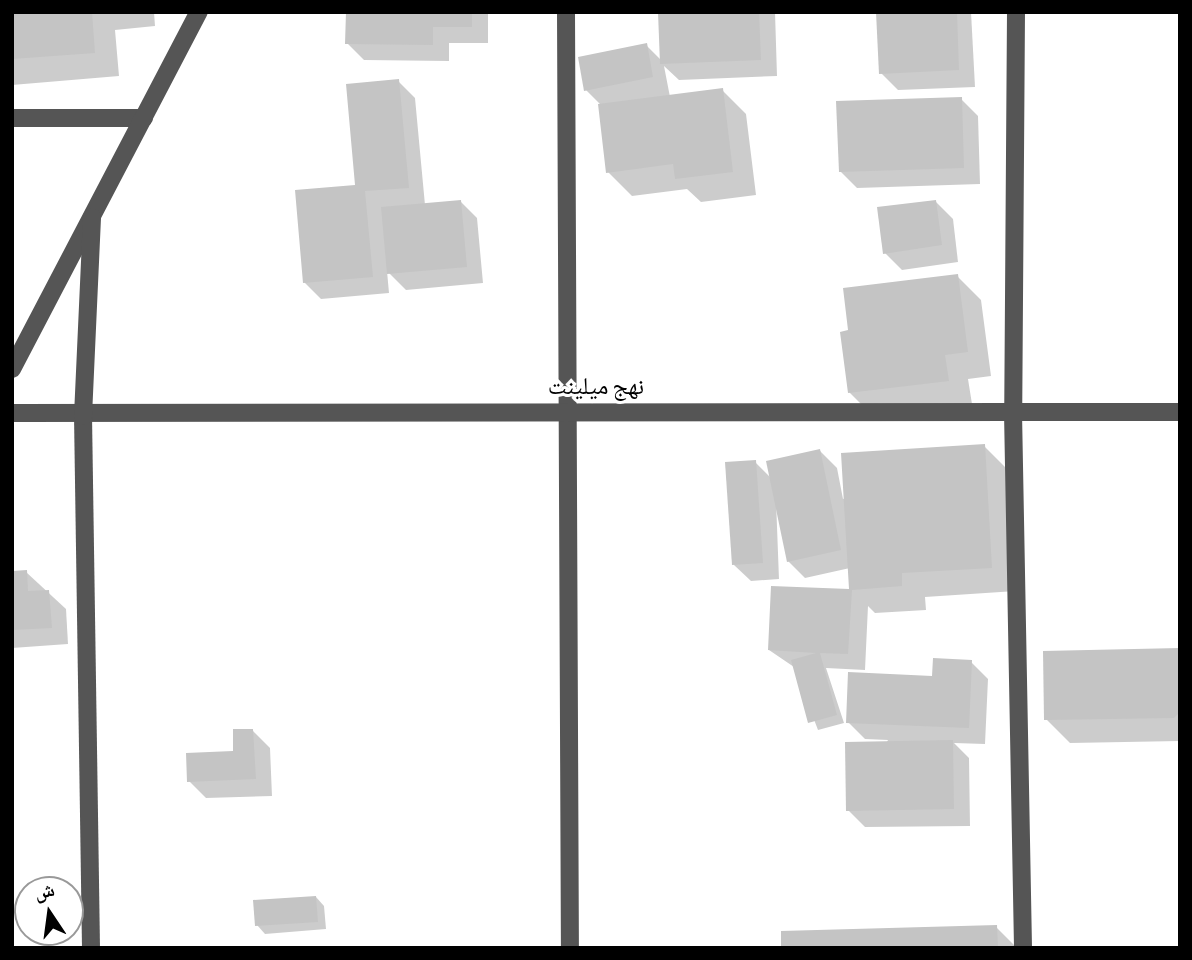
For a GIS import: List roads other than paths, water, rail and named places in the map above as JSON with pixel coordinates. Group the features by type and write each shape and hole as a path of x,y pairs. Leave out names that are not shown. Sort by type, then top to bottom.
{"street":[{"path":"12,369 199,12"},
{"path":"566,12 571,412 570,948"},
{"path":"1016,12 1013,412 1023,948"},
{"path":"12,118 144,118"},
{"path":"91,948 83,416 92,217"},
{"name":"نهج ميلينت","path":"12,413 83,416 571,412 1180,412"}]}
